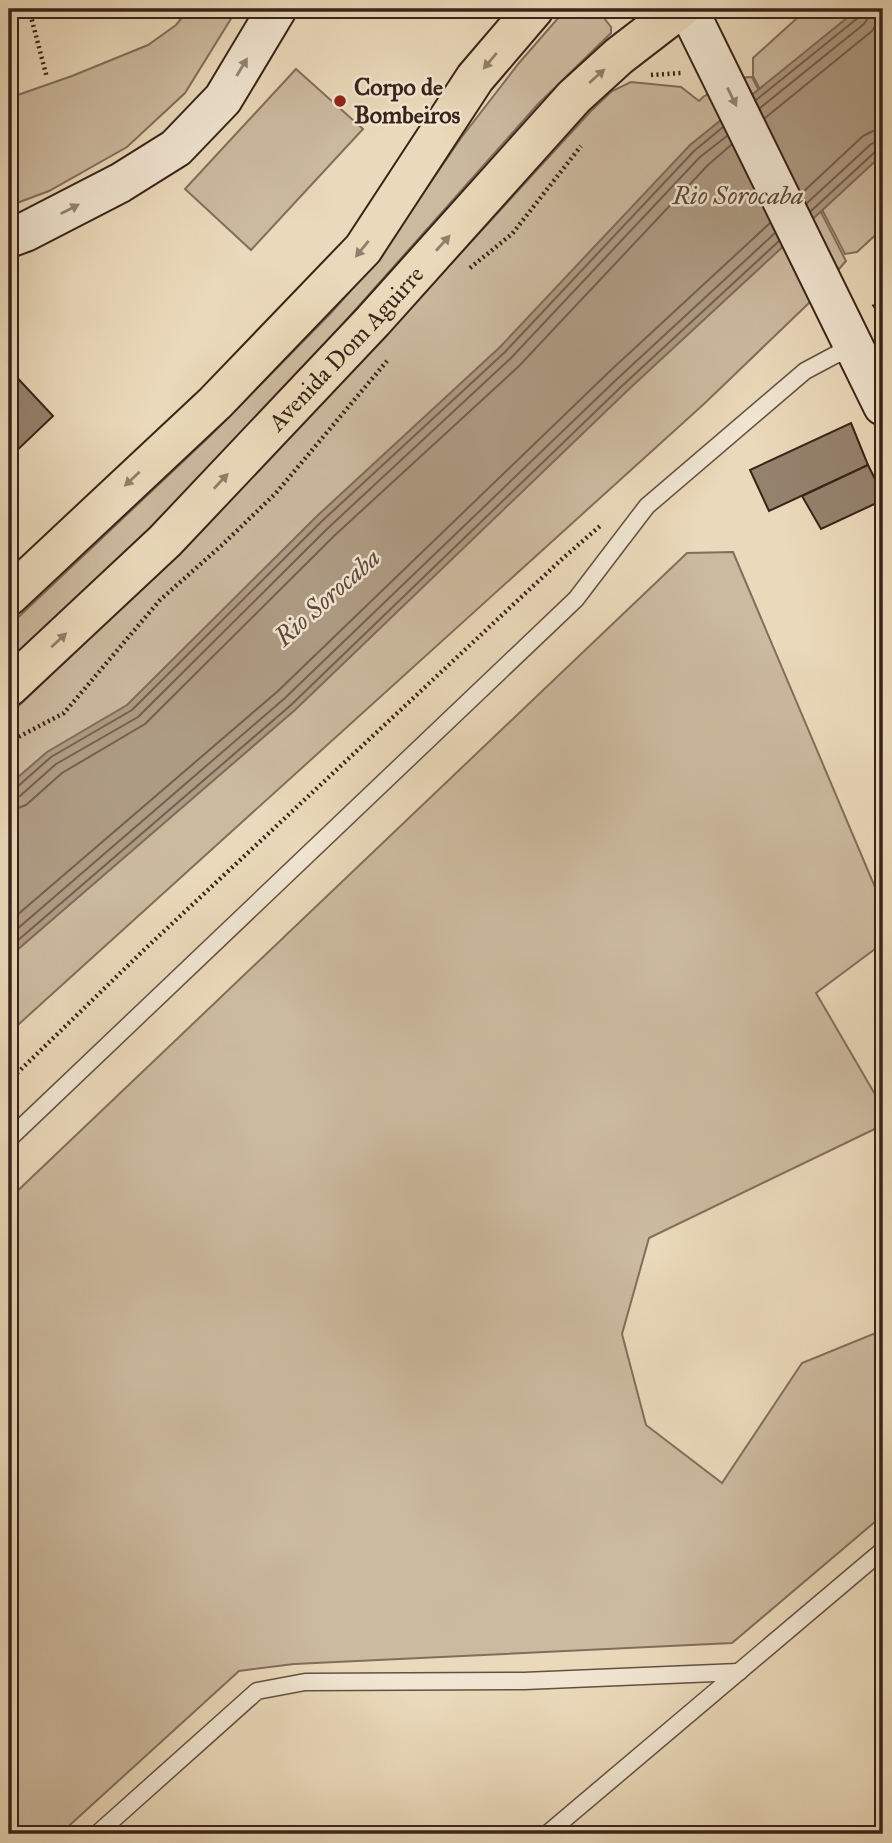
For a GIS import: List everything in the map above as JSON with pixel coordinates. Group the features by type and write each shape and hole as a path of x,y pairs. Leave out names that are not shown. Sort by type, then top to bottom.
{"highway":[{"path":"9,596 215,403 363,249 475,78 534,9"},
{"name":"Avenida Dom Aguirre","path":"9,687 165,541 373,321 573,97 619,56 690,18"}],"main road":[{"path":"9,238 120,183 176,148 223,99 277,9"},
{"path":"690,18 883,406"}],"lane":[{"path":"9,1139 576,599 647,506 805,371 835,355 850,338"},
{"path":"547,1834 883,1552"},
{"path":"96,1834 257,1690 305,1682 523,1681 739,1672"}],"path":[{"path":"29,9 47,78"},
{"path":"32,17 57,9"},
{"path":"660,67 650,75 686,73"},
{"path":"463,274 512,234 588,137"},
{"path":"850,338 883,300"},
{"path":"9,742 64,713 160,600 276,493 391,356"},
{"path":"9,1081 166,929 602,524"}],"shaded area":[{"path":"189,9 237,9 185,93 127,147 49,191 9,206 9,98 148,45 176,25"},
{"path":"566,9 597,9 611,27 611,33 538,104 341,326 127,555 9,666 9,626 209,437 331,313 376,262 461,138 519,63"},
{"path":"807,9 883,9 883,228 857,252 845,254 753,76 753,58"},
{"path":"296,69 363,129 251,250 185,189"},
{"path":"752,77 846,261 810,302 705,403 9,1033 9,715 132,598 249,479 612,91 631,82 681,87 699,101 734,78"},
{"path":"733,552 883,906 883,943 816,993 883,1108 883,1125 649,1238 622,1334 646,1425 722,1483 802,1363 883,1330 883,1515 732,1643 294,1664 239,1671 60,1834 9,1834 9,1199 687,553"}],"water":[{"name":"Rio Sorocaba","path":"858,9 883,9 883,154 628,390 295,710 9,957 9,785 47,752 127,705 316,517 500,347 690,145"}],"building":[{"path":"9,369 53,416 9,458"},
{"path":"851,423 868,465 769,511 750,470"},
{"path":"868,465 883,500 821,529 802,496"}],"place":[{"name":"Corpo de Bombeiros","path":"340,101"}]}
